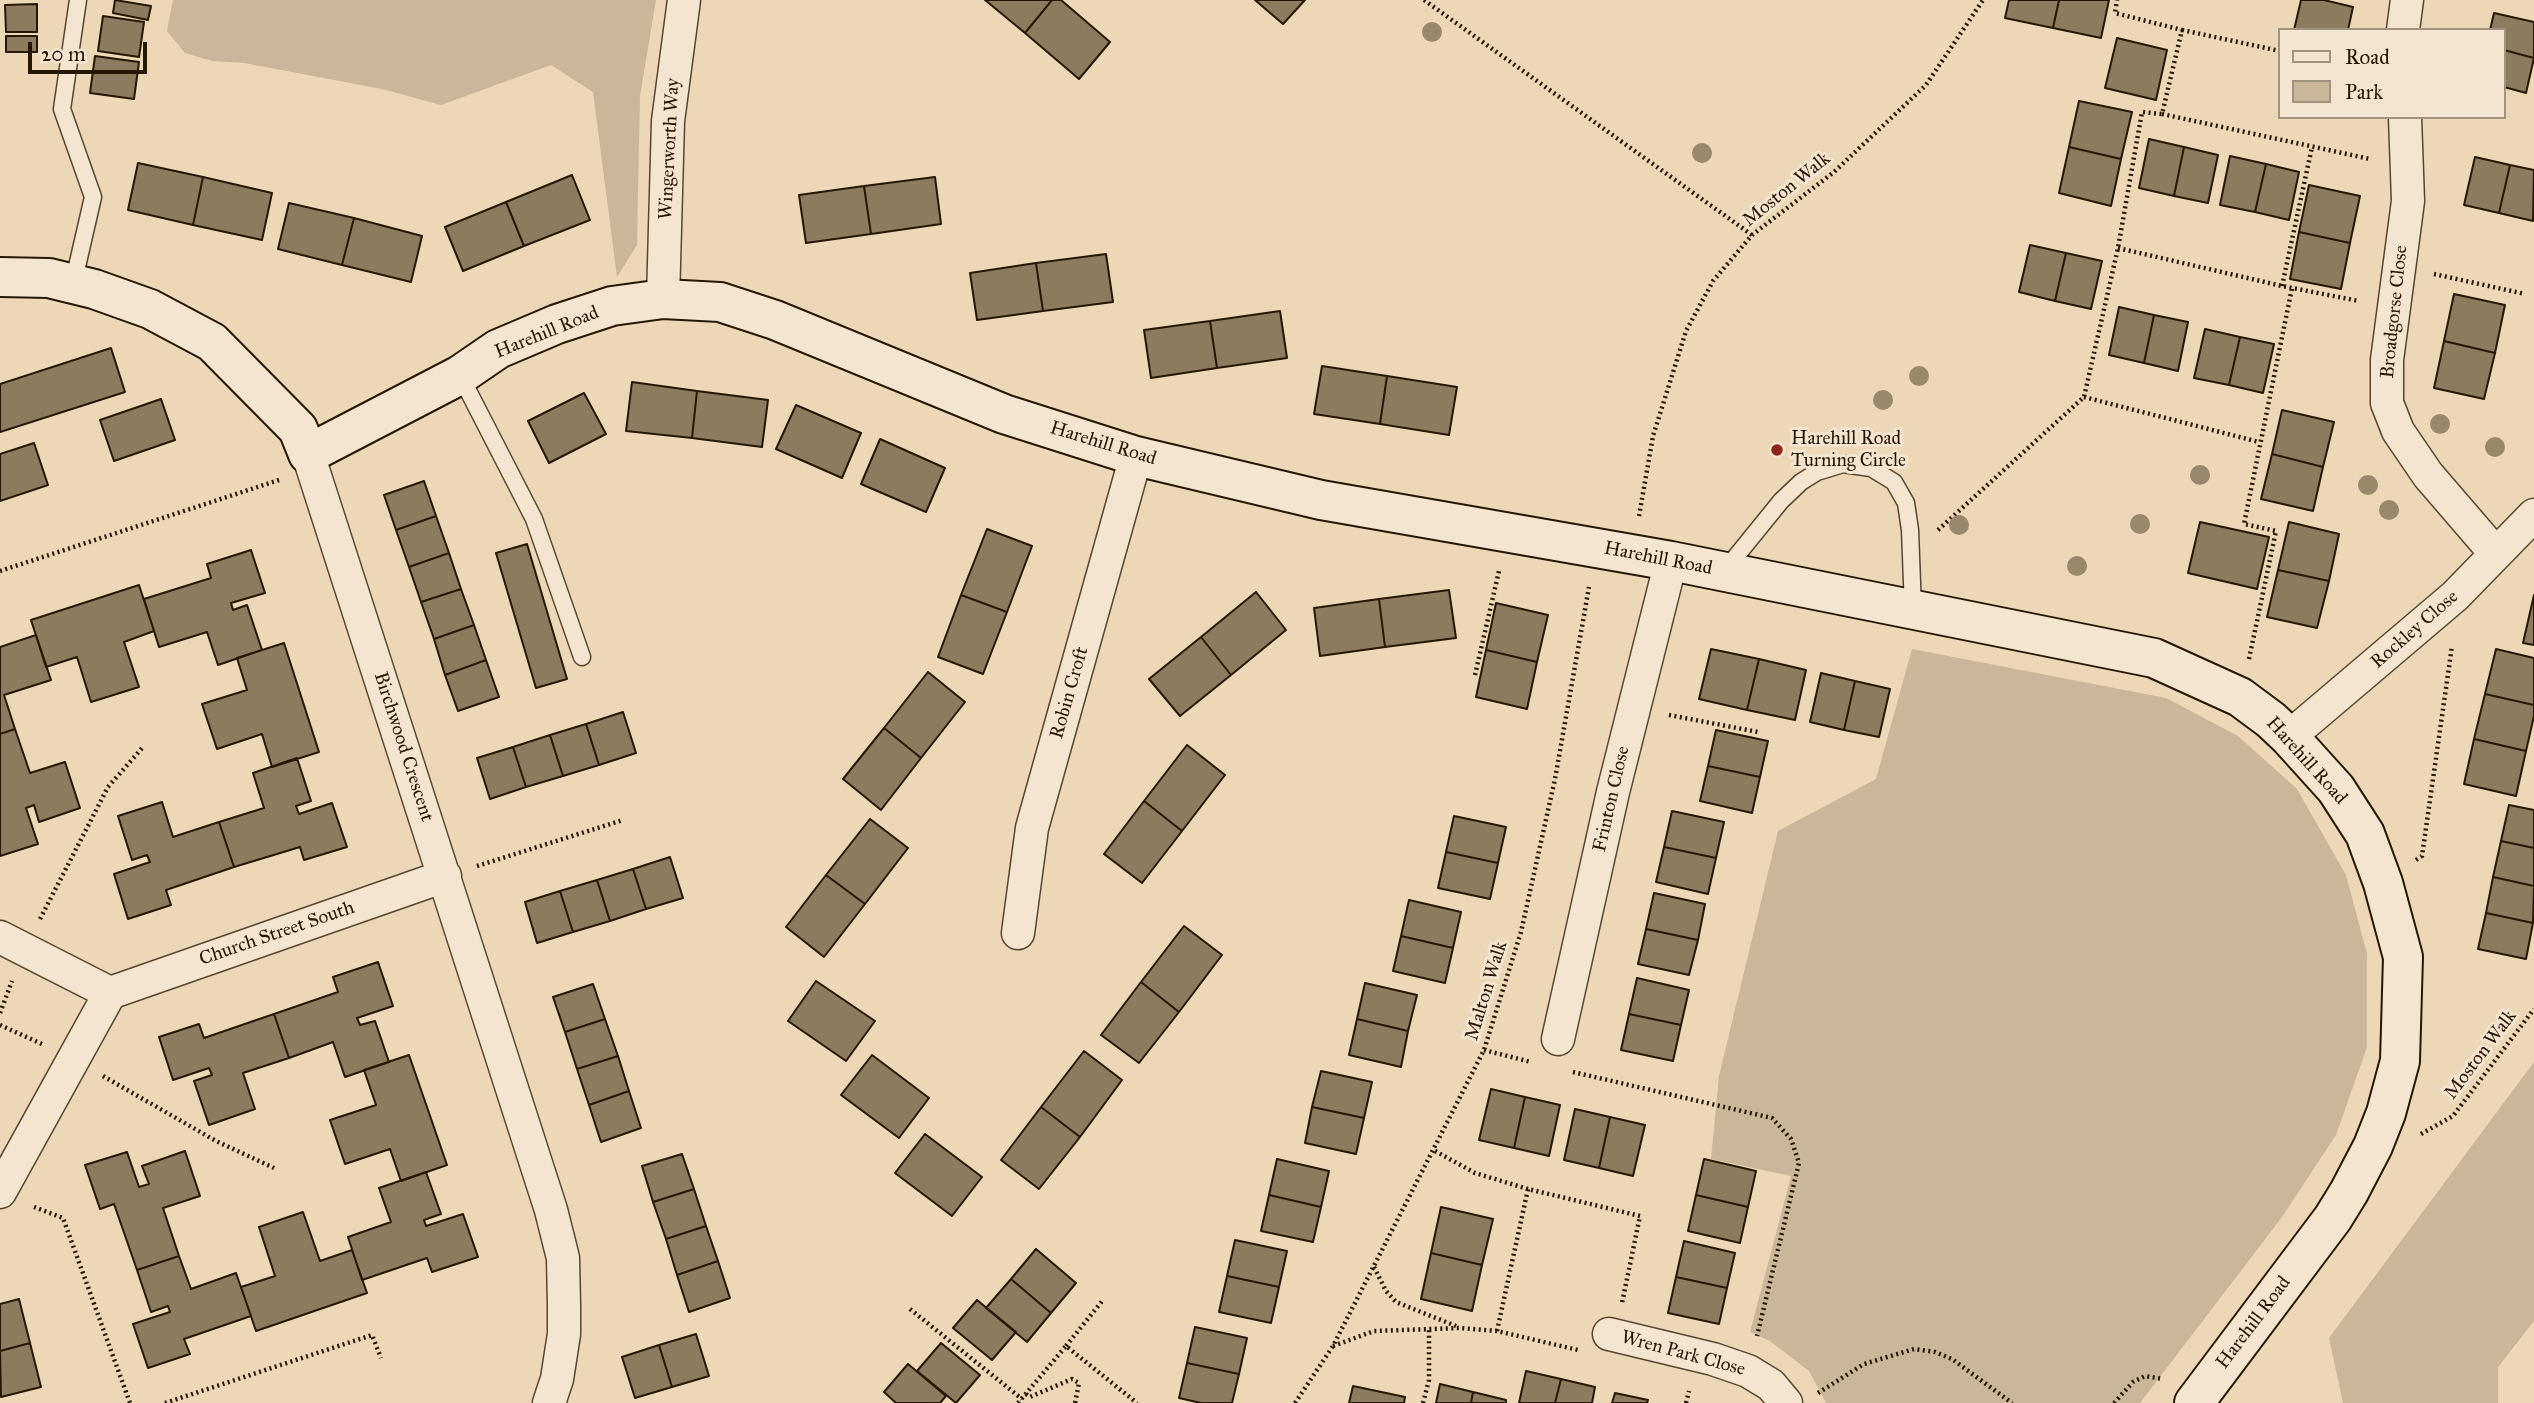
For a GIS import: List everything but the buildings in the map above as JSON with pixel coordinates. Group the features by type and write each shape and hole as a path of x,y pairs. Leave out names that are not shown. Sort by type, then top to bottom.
{"street":[{"name":"Wingerworth Way","path":"663,299 668,121 684,0"},
{"path":"2403,28 2407,0"},
{"name":"Broadgorse Close","path":"2405,119 2408,201 2387,360 2387,403 2398,431 2428,475 2496,554"},
{"name":"Birchwood Crescent","path":"0,277 49,278 150,309 212,342 298,429 311,462 551,1210 562,1258 564,1334 557,1379 549,1403"},
{"name":"Harehill Road","path":"311,462 460,375 498,349 557,324 612,306 663,299 720,302 775,320 1004,414 1136,456 1321,500 1671,561 2154,658 2240,697 2289,737 2336,789 2365,834 2383,883 2403,957 2400,1061 2373,1146 2333,1218 2196,1401"},
{"name":"Robin Croft","path":"1018,933 1032,828 1136,456"},
{"name":"Rockley Close","path":"2289,737 2455,596 2534,515"},
{"name":"Frinton Close","path":"1550,1052 1671,561"},
{"name":"Church Street South","path":"110,993 445,876"},
{"path":"12,943 110,993 72,1058 13,1198"},
{"name":"Wren Park Close","path":"1612,1335 1713,1359 1748,1371 1798,1400"}],"lane":[{"path":"73,284 93,197 62,109 78,0"},
{"path":"460,375 534,519 582,657"},
{"path":"1724,572 1791,492 1818,472 1843,464 1871,468 1894,482 1906,503 1913,611"}],"path":[{"path":"1424,0 1752,235"},
{"name":"Moston Walk","path":"1614,551 1686,331 1713,281 1752,235 1834,172 1926,85 1983,0"},
{"path":"2117,0 2115,13 2278,51"},
{"path":"2162,114 2182,30"},
{"path":"1911,554 2084,397 2118,248 2142,112 2162,114 2406,167"},
{"path":"2282,286 2312,147"},
{"path":"2118,248 2282,286 2395,308"},
{"path":"2399,266 2525,294"},
{"path":"2240,697 2276,531 2244,524 2292,288"},
{"path":"2084,397 2259,442"},
{"path":"0,571 311,462"},
{"path":"1475,675 1508,533"},
{"name":"Malton Walk","path":"1295,1403 1333,1346 1484,1049 1521,932 1553,792 1614,551"},
{"path":"2383,883 2421,856 2454,631 2455,596"},
{"path":"1634,708 1759,732"},
{"path":"0,1013 12,943 108,787 143,747"},
{"path":"445,876 623,820"},
{"name":"Moston Walk","path":"2373,1146 2413,1138 2453,1116 2534,1009"},
{"path":"0,1025 72,1058 216,1141 274,1168"},
{"path":"1484,1049 1550,1052"},
{"path":"1570,1071 1772,1118 1791,1139 1799,1163 1748,1371"},
{"path":"1333,1346 1374,1331 1460,1328 1497,1331 1610,1357 1612,1335 1640,1216 1528,1189 1475,1173 1434,1151"},
{"path":"1497,1331 1528,1189"},
{"path":"13,1198 63,1218 130,1403"},
{"path":"1374,1266 1386,1291 1396,1302 1460,1328"},
{"path":"1022,1399 1103,1300"},
{"path":"910,1309 1022,1399"},
{"path":"1423,1403 1429,1380 1429,1328"},
{"path":"165,1403 372,1335 381,1358"},
{"path":"1066,1346 1134,1403"},
{"path":"1798,1400 1864,1364 1914,1349 1935,1352 1952,1359 2012,1403"},
{"path":"2114,1403 2133,1382 2145,1376 2156,1376 2174,1384 2196,1401"},
{"path":"1022,1399 1072,1379 1079,1384 1075,1403"}],"green space":[{"path":"173,0 656,0 640,96 637,245 617,277 593,92 551,65 441,105 382,89 244,63 212,61 185,53 167,31"},
{"path":"1912,649 2166,698 2238,736 2297,789 2346,875 2367,954 2367,1047 2336,1135 2282,1217 2140,1403 1826,1403 1809,1371 1770,1341 1750,1332 1791,1176 1711,1159 1719,1076 1778,831 1876,779"},
{"path":"2534,1062 2534,1321 2498,1367 2498,1403 2343,1403 2329,1338"}],"place":[{"name":"Harehill Road Turning Circle","path":"1777,450"}]}
